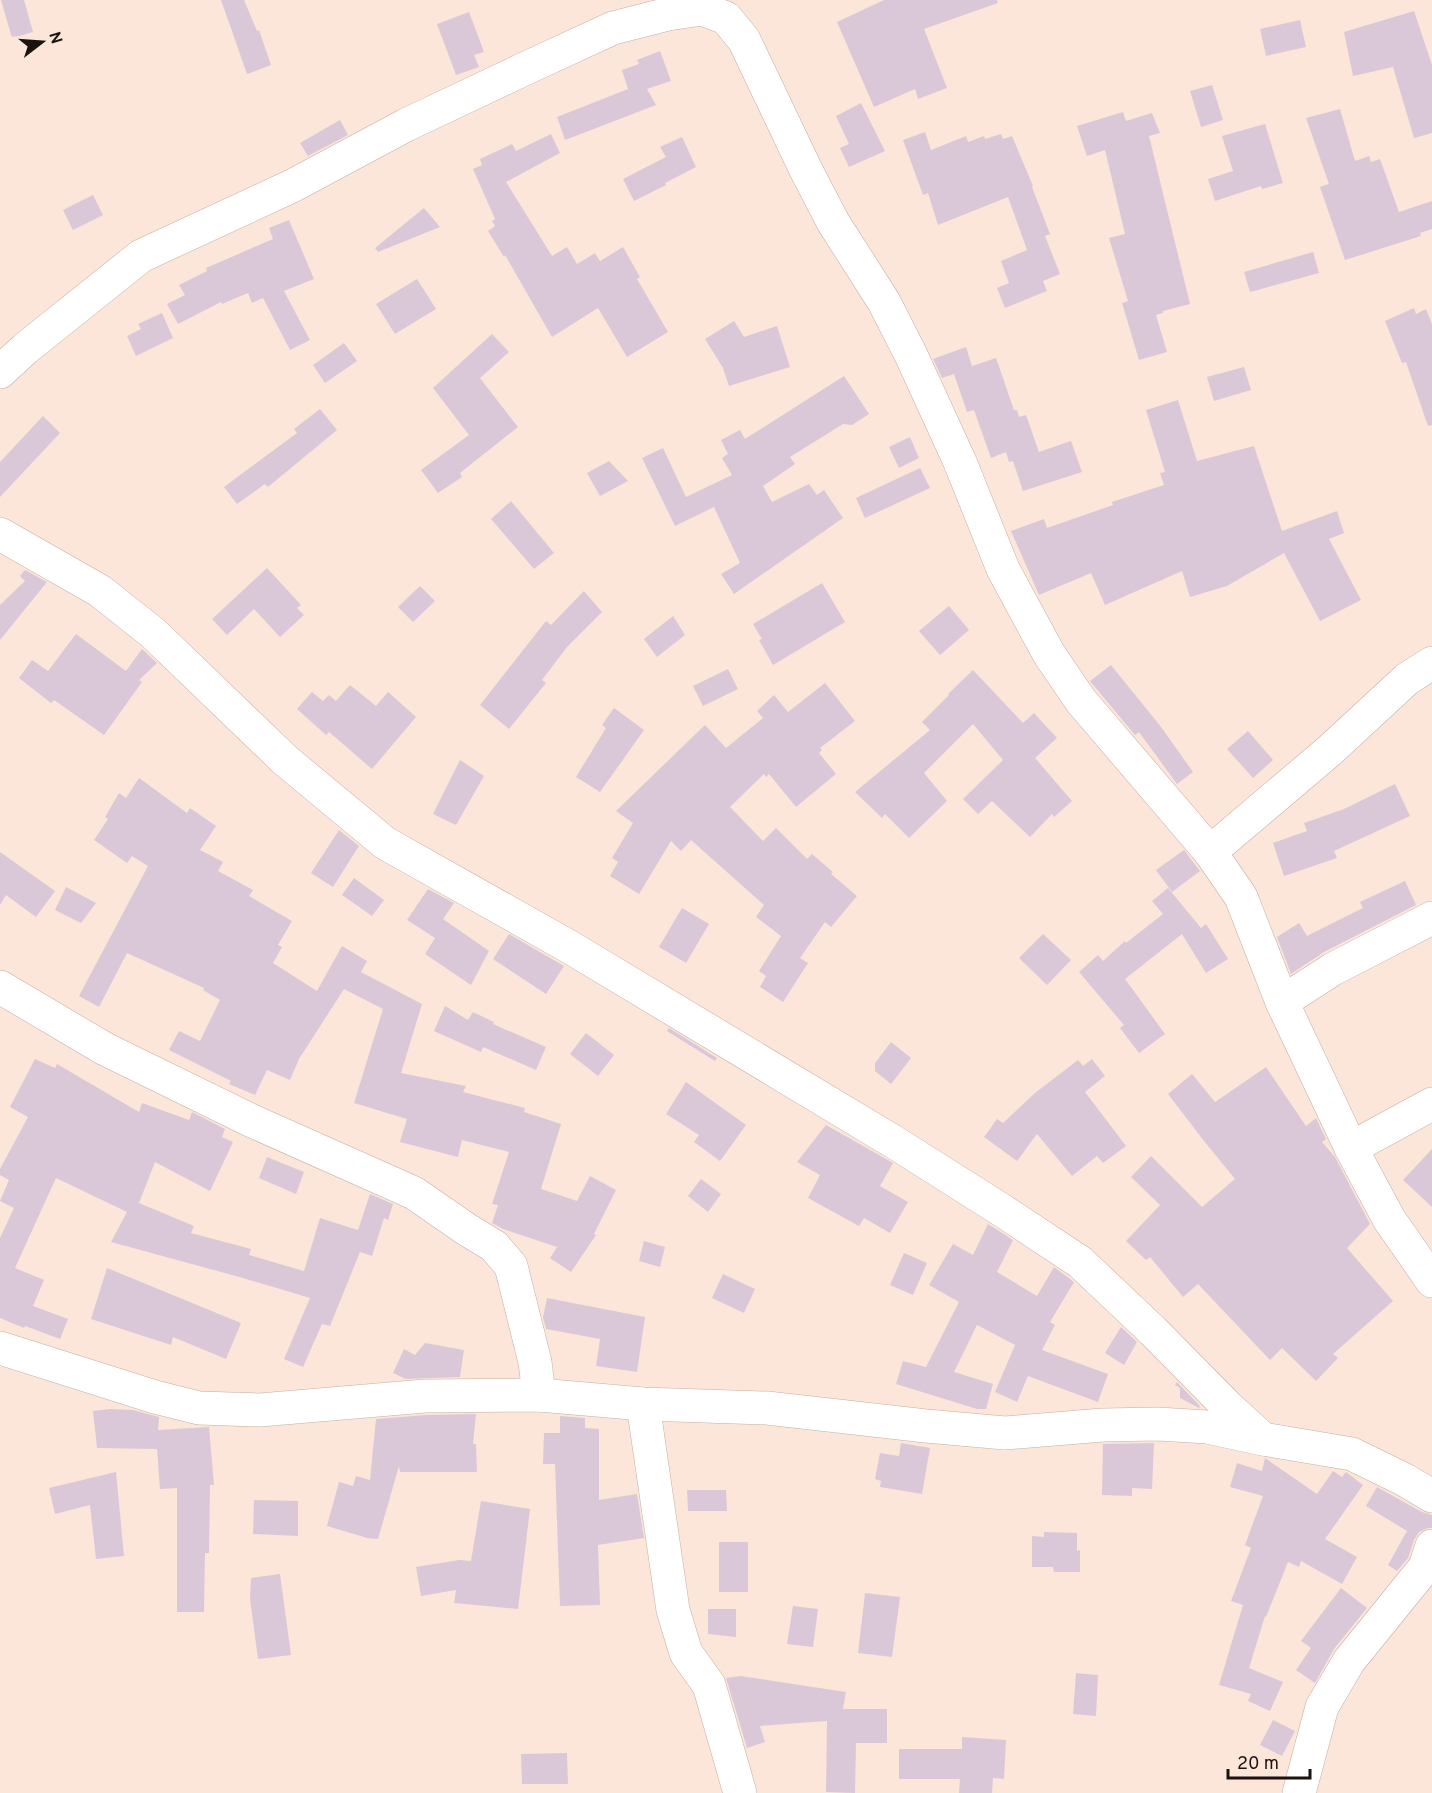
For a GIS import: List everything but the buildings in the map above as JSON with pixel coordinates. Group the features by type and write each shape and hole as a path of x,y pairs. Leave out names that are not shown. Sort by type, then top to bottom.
{"street":[{"path":"0,372 26,348 141,256 292,186 406,125 613,28 668,14 702,9 726,18 744,40 833,222 884,302 911,355 960,462 1003,569 1049,654 1082,701 1210,852 1241,897 1282,1002 1351,1148 1389,1220 1432,1281"},
{"path":"0,534 100,591 153,633 285,760 385,843 568,946 894,1142 1080,1262 1154,1331 1228,1407 1263,1439"},
{"path":"1210,852 1328,752 1407,679 1432,663"},
{"path":"1282,1002 1332,969 1432,918"},
{"path":"0,987 105,1049 250,1120 414,1193 494,1246 511,1266 535,1362 539,1395"},
{"path":"1351,1148 1432,1104"},
{"path":"0,1348 155,1397 199,1408 260,1410 425,1396 539,1395 642,1404 767,1408 1005,1433 1103,1425 1158,1424 1207,1427 1352,1454 1405,1480 1432,1497"},
{"path":"642,1404 673,1610 686,1653 709,1685 740,1793"},
{"path":"1299,1793 1322,1707 1348,1661 1425,1567 1432,1546"}]}
